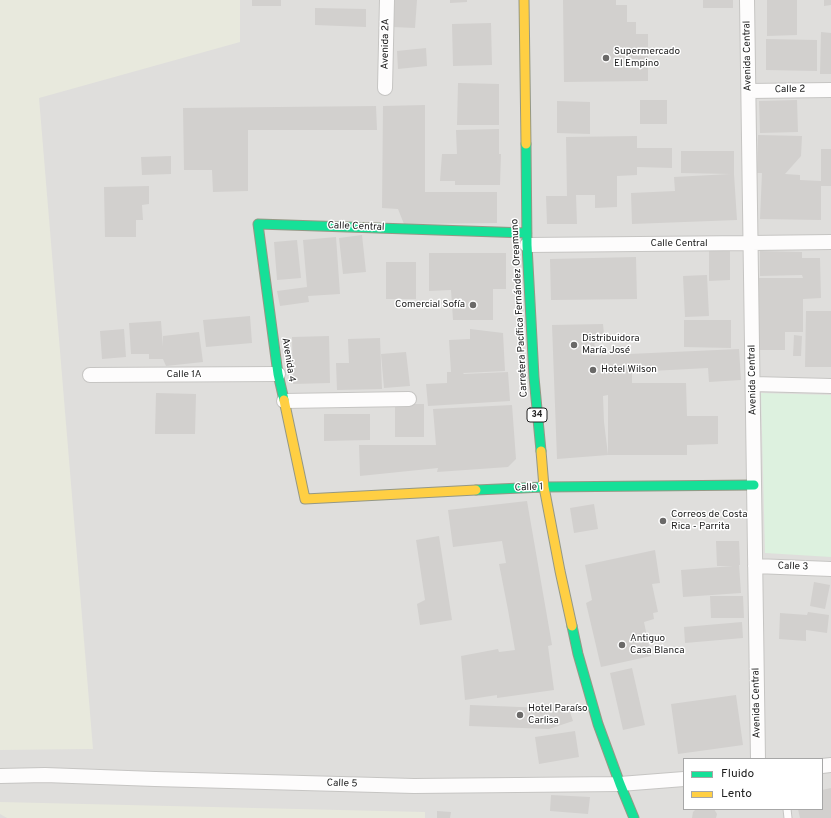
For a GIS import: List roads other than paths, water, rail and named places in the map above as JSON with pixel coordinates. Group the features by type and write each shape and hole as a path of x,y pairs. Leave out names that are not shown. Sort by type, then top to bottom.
{"main road":[{"name":"Carretera Pacífica Fernández Oreamuno","path":"524,0 527,239 534,377 544,488 578,654 598,724 634,818"},
{"name":"Calle Central","path":"258,224 527,239"},
{"name":"Avenida 4","path":"258,224 278,374 305,499"},
{"name":"Calle 1","path":"305,499 544,488 754,484"}],"street":[{"name":"Avenida 2A","path":"385,88 387,0"},
{"name":"Avenida Central","path":"748,0 758,758"},
{"name":"Calle 2","path":"749,91 831,90"},
{"name":"Calle Central","path":"527,239 751,243 831,242"},
{"name":"Calle 1A","path":"90,375 278,374"},
{"path":"753,384 831,386"},
{"path":"284,401 409,399"},
{"name":"Calle 3","path":"755,566 831,569"},
{"name":"Calle 5","path":"0,776 45,775 414,786 620,784 683,778"}],"place":[{"name":"Supermercado El Empino","path":"606,58"},
{"name":"Comercial Sofía","path":"473,305"},
{"name":"Distribuidora María José","path":"574,345"},
{"name":"Hotel Wilson","path":"593,370"},
{"name":"Correos de Costa Rica - Parrita","path":"663,521"},
{"name":"Antiguo Casa Blanca","path":"622,645"},
{"name":"Hotel Paraíso Carlisa","path":"520,715"}]}
